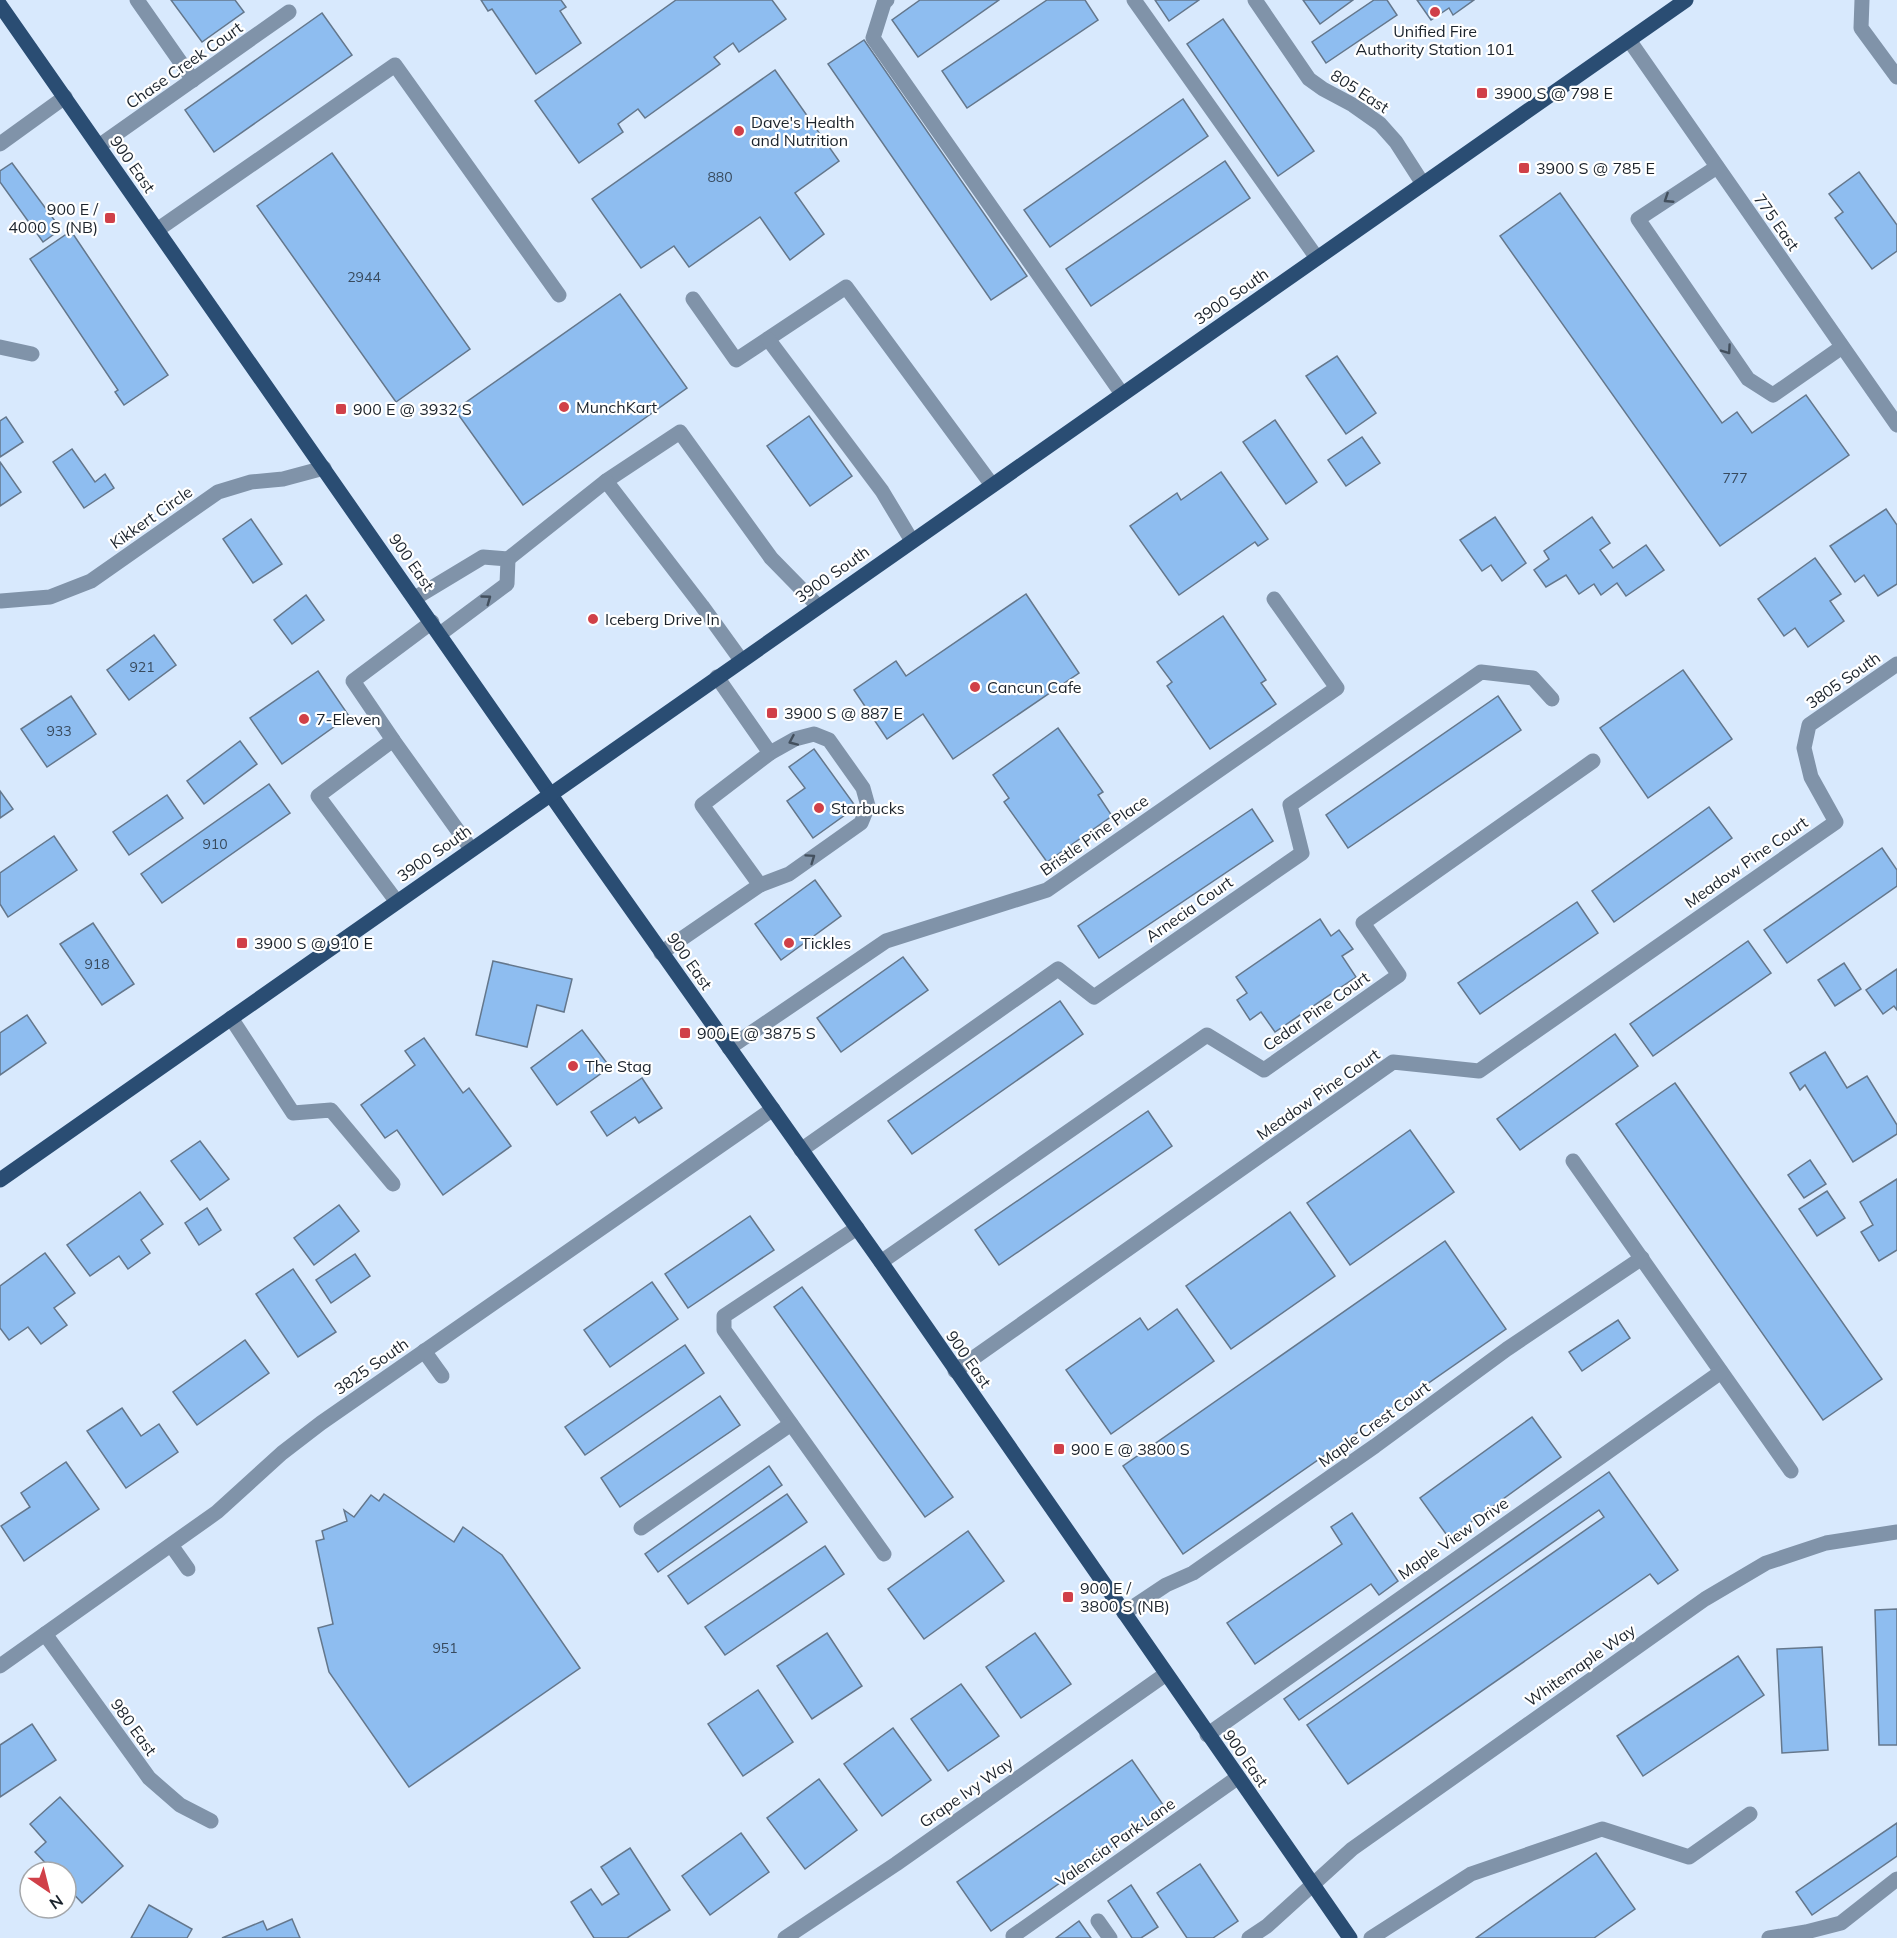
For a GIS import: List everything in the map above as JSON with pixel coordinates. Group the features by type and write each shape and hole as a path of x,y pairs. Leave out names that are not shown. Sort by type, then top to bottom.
{"main road":[{"name":"3900 South","path":"0,1180 1686,0"},
{"name":"900 East","path":"0,5 550,794 857,1228 1350,1938"}],"street":[{"path":"137,0 193,80"},
{"path":"887,0 873,38 1122,394"},
{"path":"1134,0 1317,258"},
{"name":"805 East","path":"1255,0 1309,79 1380,124 1396,142 1423,184"},
{"path":"1862,0 1861,28 1897,77"},
{"name":"Chase Creek Court","path":"99,146 289,12"},
{"name":"775 East","path":"1629,40 1897,425"},
{"path":"157,230 395,65 559,295"},
{"path":"0,144 64,98"},
{"path":"1717,167 1638,219 1748,379 1773,395 1842,347"},
{"path":"693,299 736,360 846,287 992,485"},
{"path":"768,339 882,491 912,541"},
{"path":"0,347 32,354"},
{"path":"415,598 483,557 508,559 606,481 680,432 771,558 818,606"},
{"name":"Kikkert Circle","path":"1,600 50,597 91,581 218,492 251,482 283,478 324,468"},
{"path":"606,481 741,660"},
{"path":"471,849 352,681 507,584 508,559"},
{"name":"Bristle Pine Place","path":"729,1048 886,941 1047,890 1337,688 1274,599"},
{"name":"3805 South","path":"1836,822 1811,777 1804,748 1809,726 1897,664"},
{"name":"Arnecia Court","path":"801,1150 1058,969 1094,997 1302,853 1290,806 1481,672 1533,678 1552,699"},
{"path":"717,677 770,753"},
{"path":"661,952 760,885 789,874 861,823 868,806 863,788 829,740 814,734 795,740 770,753 702,805 760,885"},
{"path":"393,740 318,796 397,902"},
{"name":"Cedar Pine Court","path":"880,1262 1206,1035 1264,1070 1274,1064 1399,975 1363,923 1593,761"},
{"name":"Meadow Pine Court","path":"955,1371 1393,1062 1479,1071 1836,822"},
{"path":"231,1018 293,1113 331,1110 393,1184"},
{"name":"3825 South","path":"0,1666 217,1512 282,1453 321,1423 773,1109"},
{"path":"1572,1161 1791,1471"},
{"path":"857,1228 724,1316 724,1330 884,1554"},
{"name":"Maple Crest Court","path":"1124,1613 1166,1585 1193,1573 1375,1446 1507,1349 1642,1258"},
{"path":"424,1351 442,1376"},
{"name":"Maple View Drive","path":"1208,1735 1721,1372"},
{"path":"641,1528 791,1424"},
{"name":"Whitemaple Way","path":"1249,1938 1266,1926 1352,1849 1715,1593 1766,1563 1786,1556 1826,1543 1897,1532"},
{"path":"171,1545 188,1569"},
{"name":"980 East","path":"45,1634 149,1778 180,1805 211,1821"},
{"name":"Grape Ivy Way","path":"785,1938 896,1864 1166,1674"},
{"name":"Valencia Park Lane","path":"1013,1936 1237,1778"},
{"path":"1371,1938 1471,1874 1602,1829 1689,1857 1750,1814"},
{"path":"1769,1938 1840,1923 1897,1879"},
{"path":"1098,1921 1110,1938"}],"building":[{"path":"171,0 235,0 244,12 202,42"},
{"path":"481,0 561,0 566,7 560,11 581,43 536,74 492,9 488,11"},
{"path":"676,0 772,0 786,19 739,52 733,43 714,57 720,64 645,118 638,109 618,124 623,132 579,163 535,101"},
{"path":"920,0 999,0 918,57 892,20"},
{"path":"1047,0 1085,0 1098,20 967,108 942,71"},
{"path":"1155,0 1199,0 1169,21"},
{"path":"1303,0 1353,0 1320,24"},
{"path":"1374,0 1387,0 1397,15 1326,63 1312,42"},
{"name":"Unified Fire Authority Station 101","path":"1417,0 1474,0 1453,15 1449,8 1431,20"},
{"path":"322,13 352,55 214,152 185,110"},
{"path":"1223,19 1314,151 1278,176 1187,44"},
{"path":"864,40 1027,276 991,300 828,64"},
{"path":"775,70 839,161 795,193 824,234 790,260 760,217 689,267 674,246 641,268 592,199"},
{"path":"1183,99 1208,136 1050,247 1024,210"},
{"path":"332,153 470,349 396,402 257,206"},
{"path":"1225,161 1250,198 1091,306 1066,269"},
{"path":"12,163 61,229 43,242 0,182 0,171"},
{"path":"1859,172 1897,225 1897,251 1872,269 1835,218 1843,212 1829,194"},
{"path":"1560,193 1722,423 1737,412 1752,433 1806,395 1849,455 1720,546 1500,236"},
{"path":"71,231 168,375 124,405 115,392 118,390 30,259"},
{"path":"620,294 687,388 523,505 455,410"},
{"path":"1337,356 1376,413 1346,434 1306,376"},
{"path":"809,416 852,476 810,506 767,446"},
{"path":"6,417 23,442 0,457 0,421"},
{"path":"1275,420 1317,482 1286,504 1243,442"},
{"path":"1362,437 1380,463 1346,486 1328,460"},
{"path":"72,449 95,482 105,474 114,488 84,508 53,462"},
{"path":"0,462 21,492 0,506"},
{"path":"1221,472 1268,539 1258,546 1255,542 1179,595 1130,526 1177,493 1181,500"},
{"path":"1886,509 1897,525 1897,584 1878,596 1864,575 1855,582 1830,546"},
{"path":"1495,517 1526,563 1502,581 1491,565 1482,571 1460,540"},
{"path":"1592,517 1610,543 1600,550 1613,568 1646,545 1664,570 1626,596 1617,583 1601,595 1594,584 1579,594 1566,575 1546,587 1534,570 1549,559 1544,551"},
{"path":"251,519 282,564 253,583 223,539"},
{"path":"1815,558 1841,594 1830,601 1844,621 1808,647 1795,628 1784,636 1758,599"},
{"path":"1026,594 1079,673 953,759 923,714 887,739 854,690 896,661 906,676"},
{"path":"306,595 324,620 292,644 274,620"},
{"path":"1223,616 1266,680 1261,683 1276,704 1210,749 1167,686 1172,682 1157,662"},
{"path":"154,635 176,665 129,700 107,670"},
{"path":"1683,670 1732,739 1648,798 1600,728"},
{"path":"318,671 349,716 282,764 250,718"},
{"path":"71,696 96,734 47,767 21,729"},
{"path":"1498,696 1521,730 1348,848 1326,815"},
{"path":"1058,728 1103,792 1098,795 1112,816 1047,862 1004,802 1009,798 993,775"},
{"path":"240,741 257,764 204,804 187,781"},
{"path":"814,749 856,807 813,838 787,801 805,788 789,767"},
{"path":"269,784 290,813 162,903 141,874"},
{"path":"0,791 13,809 0,818"},
{"path":"167,795 183,818 129,855 113,832"},
{"path":"1709,807 1732,838 1614,922 1592,891"},
{"path":"1252,809 1273,841 1099,958 1078,926"},
{"path":"54,836 77,870 8,917 0,904 0,873"},
{"path":"1882,848 1897,870 1897,886 1787,963 1764,930"},
{"path":"815,880 841,916 781,960 755,924"},
{"path":"1577,902 1598,933 1480,1014 1458,983"},
{"path":"1320,919 1331,936 1339,930 1353,949 1342,956 1356,977 1275,1032 1261,1012 1250,1020 1237,1000 1247,993 1236,977"},
{"path":"93,923 134,984 102,1005 60,944"},
{"path":"1748,941 1771,973 1653,1056 1630,1024"},
{"path":"903,957 928,990 841,1052 817,1018"},
{"path":"493,961 572,979 564,1012 537,1005 527,1047 476,1035"},
{"path":"1844,963 1861,989 1835,1006 1818,980"},
{"path":"1897,969 1897,1010 1894,1006 1883,1014 1866,990"},
{"path":"1060,1001 1083,1034 912,1154 888,1121"},
{"path":"27,1015 46,1043 0,1075 0,1033"},
{"path":"582,1030 610,1067 557,1105 531,1068"},
{"path":"1615,1034 1638,1066 1520,1150 1497,1119"},
{"path":"424,1038 463,1093 469,1088 511,1146 443,1195 397,1130 385,1138 361,1105 415,1065 405,1051"},
{"path":"1825,1052 1847,1088 1867,1076 1897,1125 1897,1134 1853,1162 1805,1085 1800,1090 1790,1073"},
{"path":"642,1078 662,1108 639,1123 635,1117 607,1136 591,1112"},
{"path":"1675,1083 1882,1379 1823,1420 1616,1124"},
{"path":"1148,1111 1172,1146 999,1265 975,1230"},
{"path":"1410,1130 1454,1192 1350,1265 1307,1203"},
{"path":"200,1141 229,1179 200,1200 171,1161"},
{"path":"1810,1160 1826,1184 1804,1198 1788,1175"},
{"path":"1897,1179 1897,1250 1879,1261 1861,1232 1873,1225 1860,1202"},
{"path":"1827,1191 1845,1218 1817,1236 1799,1209"},
{"path":"140,1192 163,1224 141,1240 150,1253 128,1269 119,1256 90,1276 67,1245"},
{"path":"339,1205 359,1231 314,1265 294,1238"},
{"path":"207,1208 221,1230 199,1245 185,1223"},
{"path":"1290,1212 1335,1276 1231,1349 1186,1286"},
{"path":"750,1216 774,1250 688,1308 665,1274"},
{"path":"1445,1241 1506,1329 1183,1554 1123,1466"},
{"path":"45,1253 75,1293 54,1308 67,1325 41,1344 28,1327 9,1340 0,1328 0,1286"},
{"path":"355,1254 370,1276 331,1303 316,1280"},
{"path":"293,1269 336,1332 298,1357 256,1294"},
{"path":"652,1282 678,1319 610,1367 584,1330"},
{"path":"802,1287 953,1497 925,1517 774,1307"},
{"path":"1177,1309 1214,1361 1111,1434 1066,1370 1140,1318 1148,1330"},
{"path":"1618,1320 1630,1338 1582,1371 1569,1352"},
{"path":"245,1340 269,1373 197,1425 173,1392"},
{"path":"685,1345 704,1373 585,1455 565,1427"},
{"path":"720,1396 740,1425 620,1507 601,1478"},
{"path":"122,1408 141,1436 159,1424 178,1452 126,1488 87,1431"},
{"path":"1532,1417 1561,1457 1449,1538 1420,1498"},
{"path":"66,1462 99,1509 24,1561 1,1526 30,1507 21,1493"},
{"path":"769,1466 782,1485 658,1572 645,1554"},
{"path":"1609,1472 1678,1570 1658,1584 1650,1574 1348,1784 1307,1725 1604,1517 1599,1510 1299,1720 1284,1699"},
{"path":"384,1494 454,1542 463,1527 502,1555 580,1668 409,1787 329,1672 318,1628 333,1624 316,1541 324,1539 322,1531 347,1521 344,1510 354,1517 371,1495 379,1501"},
{"path":"787,1494 807,1522 688,1604 668,1576"},
{"path":"1352,1513 1398,1581 1379,1595 1371,1584 1255,1664 1227,1623 1342,1544 1331,1527"},
{"path":"968,1531 1004,1581 924,1639 888,1589"},
{"path":"825,1546 844,1574 725,1655 705,1627"},
{"path":"1897,1609 1897,1745 1879,1745 1875,1610"},
{"path":"827,1633 862,1686 812,1719 777,1666"},
{"path":"1035,1633 1071,1684 1021,1718 986,1667"},
{"path":"1822,1647 1828,1750 1782,1753 1777,1649"},
{"path":"1738,1656 1764,1695 1643,1776 1617,1736"},
{"path":"961,1684 999,1736 948,1771 911,1719"},
{"path":"758,1690 793,1742 743,1776 708,1724"},
{"path":"32,1724 56,1760 0,1797 0,1745"},
{"path":"893,1728 931,1780 882,1816 844,1764"},
{"path":"1132,1760 1166,1809 991,1931 957,1882"},
{"path":"819,1779 857,1830 805,1869 767,1818"},
{"path":"60,1797 123,1866 82,1903 78,1899 78,1860 43,1860 35,1852 46,1842 30,1824"},
{"path":"1897,1823 1897,1856 1812,1915 1796,1892"},
{"path":"741,1833 769,1872 710,1915 682,1876"},
{"path":"630,1848 670,1910 627,1938 594,1938 571,1902 591,1889 602,1905 619,1894 601,1867"},
{"path":"1596,1853 1635,1909 1594,1938 1476,1938"},
{"path":"1200,1864 1238,1921 1213,1938 1187,1938 1157,1893"},
{"path":"1131,1885 1158,1927 1141,1938 1132,1938 1108,1901"},
{"path":"149,1905 192,1929 187,1938 131,1938"},
{"path":"292,1919 300,1938 222,1938 263,1921 267,1930"},
{"path":"1079,1921 1091,1938 1056,1938"}],"place":[{"name":"Unified Fire Authority Station 101","path":"1435,12"},
{"name":"3900 S @ 798 E","path":"1482,93"},
{"name":"Dave's Health and Nutrition","path":"739,131"},
{"name":"3900 S @ 785 E","path":"1524,168"},
{"name":"900 E / 4000 S (NB)","path":"110,218"},
{"name":"MunchKart","path":"564,407"},
{"name":"900 E @ 3932 S","path":"341,409"},
{"name":"Iceberg Drive In","path":"593,619"},
{"name":"Cancun Cafe","path":"975,687"},
{"name":"3900 S @ 887 E","path":"772,713"},
{"name":"7-Eleven","path":"304,719"},
{"name":"Starbucks","path":"819,808"},
{"name":"3900 S @ 910 E","path":"242,943"},
{"name":"Tickles","path":"789,943"},
{"name":"900 E @ 3875 S","path":"685,1033"},
{"name":"The Stag","path":"573,1066"},
{"name":"900 E @ 3800 S","path":"1059,1449"},
{"name":"900 E / 3800 S (NB)","path":"1068,1597"}]}
